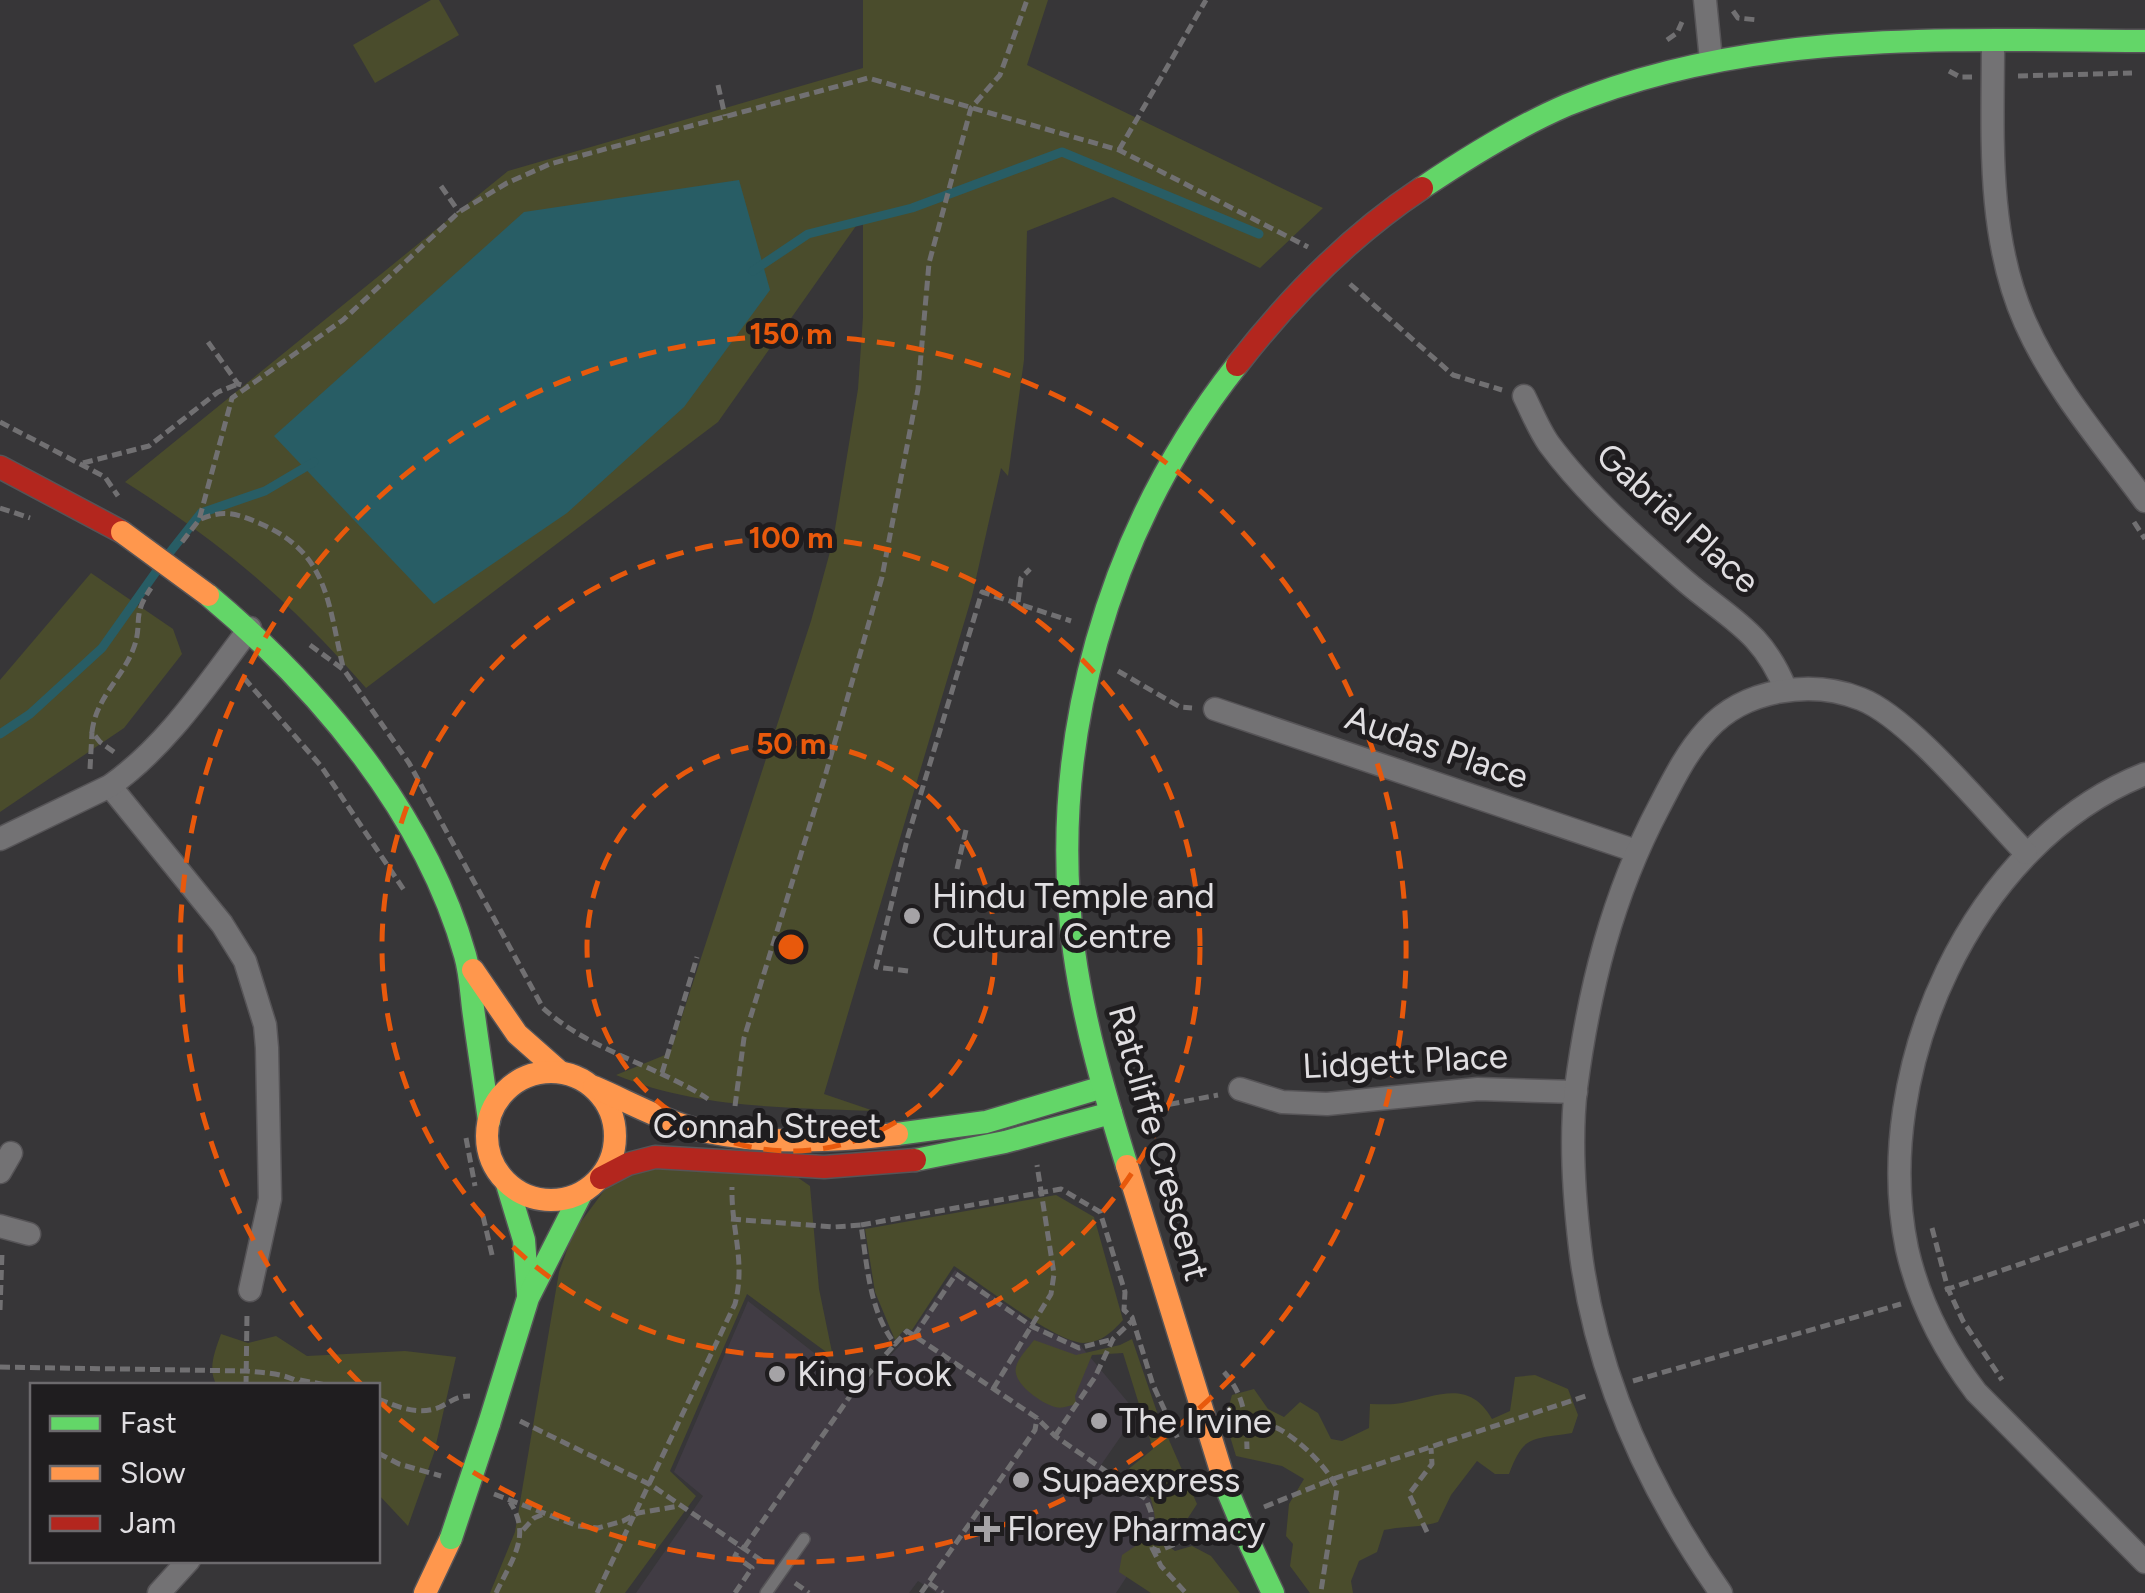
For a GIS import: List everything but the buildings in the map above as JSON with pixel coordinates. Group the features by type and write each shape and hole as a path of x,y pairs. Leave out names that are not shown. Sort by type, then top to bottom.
{"street":[{"path":"1705,0 1712,60"},
{"path":"1992,40 1998,228 2014,292 2055,380 2145,501"},
{"name":"Ratcliffe Crescent","path":"1273,1593 1226,1486 1102,1087 1078,987 1070,910 1069,851 1077,751 1092,665 1119,568 1165,468 1235,366 1327,263 1405,198 1512,132 1577,102 1630,82 1712,60 1846,41 2145,41"},
{"name":"Gabriel Place","path":"1524,396 1547,441 1578,479 1686,581 1758,638 1786,690"},
{"path":"0,467 122,532 250,628 302,680 363,757 416,844 466,957 477,1122 486,1137 492,1162 507,1184 524,1240 528,1298"},
{"path":"0,839 100,782 170,731 250,628"},
{"path":"1721,1593 1637,1454 1612,1388 1580,1248 1574,1166 1576,1092 1595,971 1636,851 1686,755 1709,728 1753,699 1807,689 1865,700 1897,720 2026,852"},
{"name":"Audas Place","path":"1215,709 1636,851"},
{"path":"2145,774 2103,794 2050,831 2026,852 1980,913 1944,978 1918,1046 1904,1115 1900,1183 1908,1249 1923,1298 1956,1367 1976,1392 2145,1562"},
{"path":"100,782 222,924 254,981 266,1037 270,1199 250,1290"},
{"path":"466,957 518,1034 560,1072"},
{"path":"477,1122 491,1111 504,1091 524,1076 548,1071 572,1074 594,1086 608,1106 616,1129 613,1155 601,1178 580,1194 555,1201 529,1198 507,1184"},
{"name":"Connah Street","path":"594,1086 692,1128 733,1136 821,1140 986,1122 1102,1087"},
{"name":"Lidgett Place","path":"1240,1090 1282,1102 1327,1104 1478,1090 1576,1092"},
{"name":"Connah Street","path":"601,1178 628,1164 655,1157 826,1167 866,1165 990,1146 1111,1113"},
{"path":"425,1593 451,1538 528,1298 580,1194"},
{"path":"2,1226 29,1234"},
{"path":"159,1593 186,1563"}],"lane":[{"path":"766,1593 804,1539"}],"path":[{"path":"733,1121 744,1038 882,578 918,389 929,263 971,108 1000,75 1027,0"},
{"path":"1118,150 1206,0"},
{"path":"1947,70 1960,76"},
{"path":"2028,76 2141,73"},
{"path":"713,1102 608,1049 556,1020 544,1008 436,808 382,721 344,670 318,569 284,533 237,513 217,512 199,520 232,398 344,320 459,212 507,182 550,164 868,78 1118,150 1309,247 1453,375 1524,396"},
{"path":"718,85 726,116"},
{"path":"442,186 459,212"},
{"path":"208,342 238,384 248,388"},
{"path":"82,463 149,446 218,392 238,384"},
{"path":"0,422 105,477 124,504"},
{"path":"1018,602 1022,578 1030,568"},
{"path":"908,972 876,966 908,836 982,592 1078,623"},
{"path":"100,782 92,732 98,704 134,647 138,606"},
{"path":"1120,655 1116,670 1180,707 1215,709"},
{"path":"226,660 321,766 409,897"},
{"path":"92,732 109,750 122,754"},
{"path":"957,869 966,830"},
{"path":"662,1074 698,957"},
{"path":"1136,1111 1240,1090"},
{"path":"477,1122 478,1195"},
{"path":"994,1389 1034,1327 1051,1294 1054,1274 1031,1135"},
{"path":"597,1593 735,1304 742,1277 732,1219 834,1227 862,1225 1061,1189 1100,1212 1125,1292 1124,1310 1132,1320 1153,1385 1182,1448"},
{"path":"482,1210 494,1260"},
{"path":"1930,1220 1948,1288 1963,1321 2013,1394"},
{"path":"1332,1479 1612,1388 1923,1298 2145,1221"},
{"path":"862,1225 872,1293 886,1333 895,1344"},
{"path":"0,1310 2,1226"},
{"path":"914,1336 956,1274 1034,1327 1079,1348 1113,1339"},
{"path":"246,1383 250,1290"},
{"path":"1056,1436 1095,1378 1113,1339 1132,1320"},
{"path":"735,1593 752,1568 734,1556 855,1389 907,1331 1038,1418 1056,1436 1146,1499 1155,1550 1186,1593"},
{"path":"0,1367 246,1371 302,1383"},
{"path":"1219,1367 1238,1388 1246,1421 1248,1458"},
{"path":"380,1400 416,1411 440,1406 458,1396 472,1396 492,1416 650,1485 809,1593"},
{"path":"921,1593 1035,1430 1038,1418"},
{"path":"1246,1421 1277,1428 1332,1479 1336,1489 1321,1591"},
{"path":"1427,1532 1408,1494 1432,1464 1431,1447"},
{"path":"380,1454 444,1477"},
{"path":"482,1490 578,1526 598,1528 638,1513 682,1505"},
{"path":"509,1499 520,1516 523,1530"},
{"path":"496,1593 523,1530 534,1518 546,1513"},
{"path":"1173,1593 1176,1582"},
{"path":"928,1583 943,1593"}],"shaded area":[{"path":"955,1270 1035,1325 1080,1345 1137,1413 1101,1465 1169,1512 1116,1593 937,1593 918,1581 909,1593 636,1593 703,1496 674,1472 748,1301 860,1389 913,1331"}],"green space":[{"path":"431,0 439,0 459,35 375,83 353,45"},
{"path":"863,0 1048,0 1027,65 1323,208 1260,268 1113,197 1027,231 1024,360 1008,476 1001,468 972,596 824,1094 874,1111 711,1100 616,1075 670,1053 811,621 833,541 858,389 863,216 718,422 366,688 310,627 253,575 125,482 508,171 863,68"},
{"path":"91,573 173,629 182,654 124,728 0,812 0,680"},
{"path":"645,1164 790,1172 810,1186 819,1289 833,1357 747,1294 670,1471 696,1496 625,1593 490,1593 515,1532 559,1272 574,1231 609,1184"},
{"path":"1056,1195 1094,1217 1123,1320 1115,1329 1095,1341 1070,1340 1037,1323 954,1266 912,1330 905,1329 895,1340 875,1292 865,1229"},
{"path":"221,1334 248,1343 276,1336 307,1356 405,1351 456,1357 434,1453 408,1526 380,1496 380,1383 216,1383 214,1354"},
{"path":"1132,1339 1158,1415 1197,1504 1177,1535 1157,1533 1150,1497 1126,1471 1153,1449 1123,1353 1092,1355 1075,1396 1076,1404 1064,1407 1052,1406 1034,1396 1016,1373 1019,1360 1034,1340 1076,1355"},
{"path":"1535,1375 1568,1389 1578,1415 1572,1433 1531,1441 1519,1452 1509,1474 1495,1474 1477,1461 1451,1495 1438,1522 1384,1530 1377,1552 1359,1561 1351,1581 1353,1593 1310,1593 1290,1566 1293,1544 1286,1536 1289,1504 1304,1479 1282,1466 1236,1456 1225,1420 1232,1395 1254,1389 1268,1409 1284,1417 1300,1402 1318,1413 1331,1439 1342,1441 1369,1428 1370,1404 1398,1404 1452,1393 1473,1399 1492,1419 1510,1411 1515,1377"},
{"path":"1160,1540 1175,1551 1192,1546 1211,1556 1240,1593 1151,1593 1119,1572 1122,1555 1143,1541"}],"water":[{"path":"739,180 770,290 684,407 567,513 434,604 274,436 524,212"}],"waterway":[{"path":"753,271 808,234 912,208 1062,152 1259,234"},
{"path":"167,556 201,513 265,491 314,462"},
{"path":"0,734 30,714 102,648 158,569"}],"traffic: fast":[{"path":"1422,188 1493,143 1567,105 1637,80 1708,63 1852,44 2145,41"},
{"path":"1127,1166 1089,1032 1074,951 1068,873 1070,795 1079,717 1097,642 1121,568 1153,496 1192,429 1237,365"},
{"path":"208,595 328,712 395,803 424,852 467,961 489,1121"},
{"path":"897,1134 986,1122 1103,1087"},
{"path":"915,1160 1005,1142 1111,1113"},
{"path":"507,1184 524,1240 528,1294"},
{"path":"489,1424 528,1298 581,1194"},
{"path":"451,1538 489,1424"},
{"path":"1226,1487 1250,1544"},
{"path":"1250,1544 1273,1593"}],"traffic: slow":[{"path":"122,532 208,595"},
{"path":"473,970 517,1034 560,1072"},
{"path":"551,1072 576,1077 596,1091 610,1111 615,1136 610,1161 596,1181 576,1195 551,1200 526,1195 506,1181 492,1161 487,1136 492,1111 506,1091 526,1077 551,1072"},
{"path":"594,1087 670,1121 744,1138 847,1139 897,1134"},
{"path":"1127,1166 1226,1487"},
{"path":"425,1593 451,1538"}],"traffic: jam":[{"path":"1237,365 1322,269 1370,226 1422,188"},
{"path":"0,467 122,532"},
{"path":"601,1178 628,1164 655,1157 824,1167 915,1160"}],"place":[{"name":"Hindu Temple and Cultural Centre","path":"912,916"},
{"name":"King Fook","path":"777,1374"},
{"name":"The Irvine","path":"1099,1421"},
{"name":"Supaexpress","path":"1021,1480"},
{"name":"Florey Pharmacy","path":"987,1529"}]}
